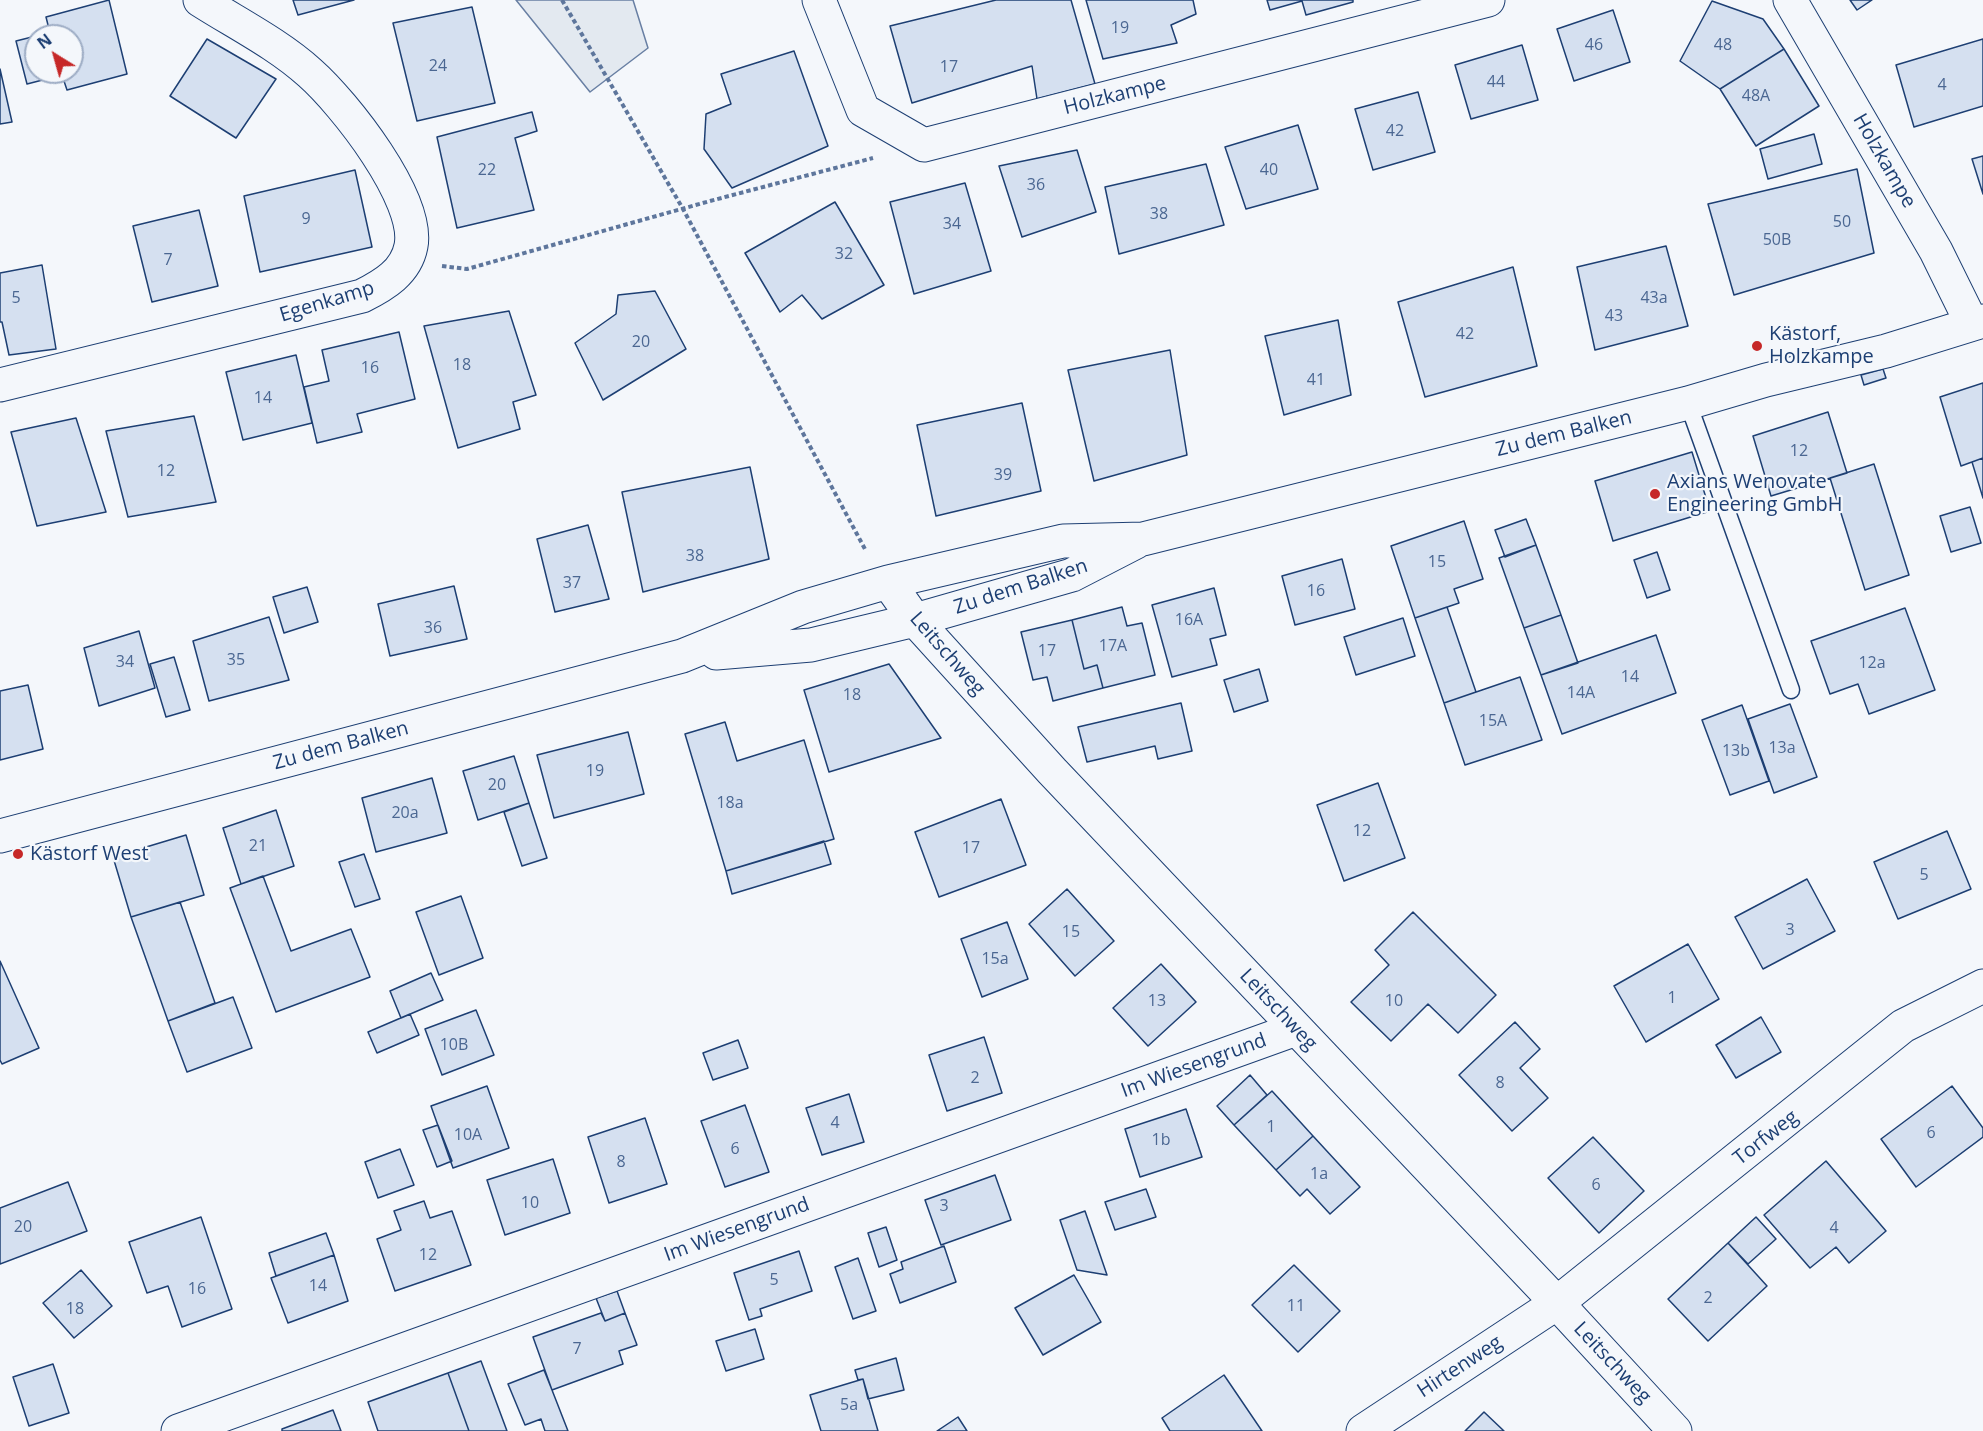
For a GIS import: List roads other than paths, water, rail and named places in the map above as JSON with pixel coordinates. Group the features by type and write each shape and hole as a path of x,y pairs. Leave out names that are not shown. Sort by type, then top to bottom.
{"street":[{"name":"Egenkamp","path":"0,385 362,296 383,285 397,274 406,261 411,248 413,230 397,187 379,157 335,99 310,73 285,54 200,0"},
{"name":"Holzkampe","path":"819,0 863,110 924,145 1488,0"},
{"name":"Holzkampe","path":"1790,0 1978,323"},
{"name":"Zu dem Balken","path":"0,836 682,656 803,608 888,582 1063,541 1143,539 1688,403 1766,380 1886,351 1978,323"},
{"name":"Zu dem Balken","path":"682,656 811,645 915,620 1072,575 1143,539"},
{"name":"Leitschweg","path":"888,582 915,620 1052,771 1557,1303 1675,1431"},
{"name":"Torfweg","path":"1557,1303 1903,1026 1983,986"},
{"name":"Im Wiesengrund","path":"178,1431 1296,1029"},
{"name":"Hirtenweg","path":"1363,1431 1557,1303"}],"lane":[{"path":"1688,403 1791,690"}],"place":[{"name":"Kästorf, Holzkampe","path":"1757,346"},
{"name":"Axians Wenovate Engineering GmbH","path":"1655,494"},
{"name":"Kästorf West","path":"18,854"}]}
